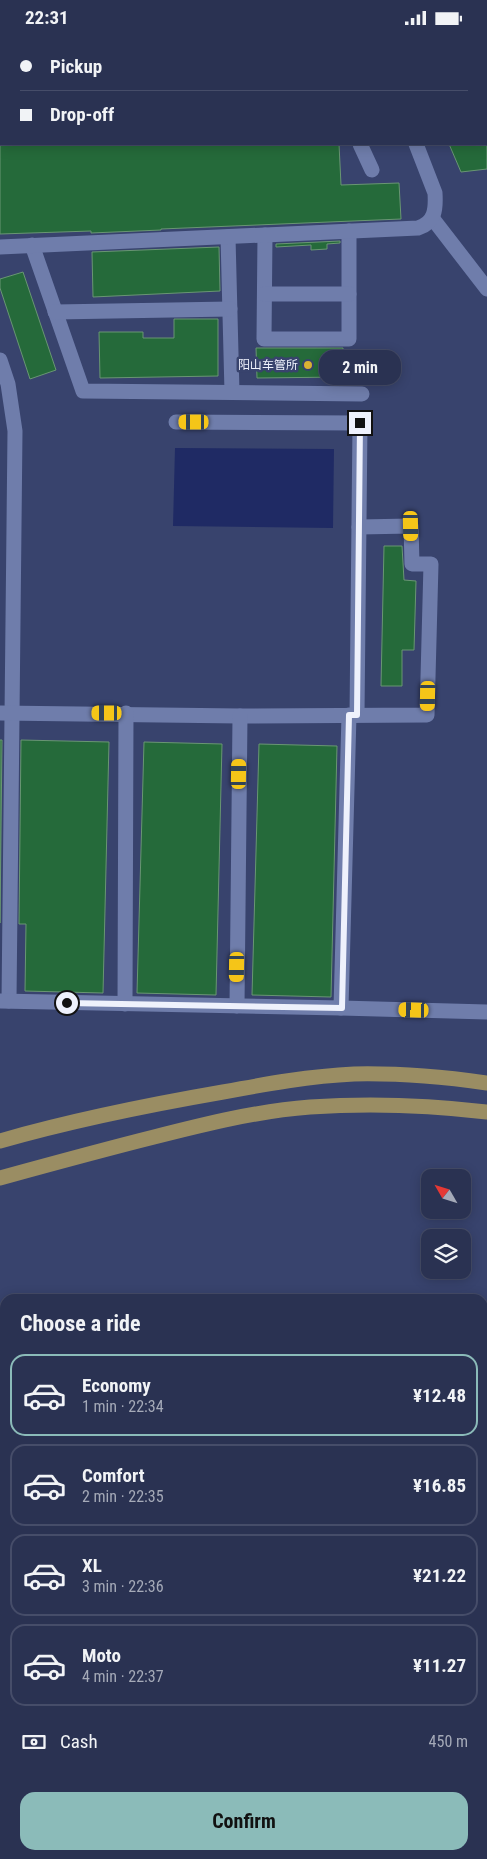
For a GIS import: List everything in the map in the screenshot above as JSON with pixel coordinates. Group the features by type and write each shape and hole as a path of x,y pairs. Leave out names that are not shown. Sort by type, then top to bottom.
{"main road":[{"path":"0,1141 62,1124 177,1100 303,1078 355,1074 446,1077 487,1083"},
{"path":"0,1178 188,1129 264,1113 309,1107 360,1105 447,1107 487,1112"}],"street":[{"path":"360,145 372,171"},
{"path":"0,247 418,228 433,219 436,201 435,193 416,145"},
{"path":"433,219 487,289"},
{"path":"265,235 264,339 349,339 349,231"},
{"path":"228,237 232,392"},
{"path":"32,245 83,391 362,394"},
{"path":"264,294 349,294"},
{"path":"55,312 230,309"},
{"path":"0,360 8,384 7,419 15,431 6,713 5,1001 487,1012"},
{"path":"176,422 360,423 359,527 342,1008"},
{"path":"6,713 126,713 240,716 427,715 431,564 412,564 411,526 359,527"},
{"path":"125,1003 126,713"},
{"path":"236,1006 240,716"}],"water":[{"path":"175,448 334,449 333,528 173,526"}],"building":[{"path":"0,145 339,145 341,185 399,183 401,219 91,233 91,231 0,234"},
{"path":"449,145 487,145 487,169 461,172"},
{"path":"340,241 340,243 327,244 327,249 311,250 311,245 276,247 276,244"},
{"path":"219,247 220,291 93,297 92,252"},
{"path":"23,272 56,370 30,379 0,288 0,279"},
{"path":"174,319 218,319 218,376 100,378 99,332 143,332 143,338 174,338"},
{"name":"阳山车管所","path":"256,348 343,348 343,352 359,352 359,382 341,382 341,377 257,378"},
{"path":"384,546 402,546 404,580 416,581 414,650 402,650 402,686 381,686"},
{"path":"0,740 2,740 0,923"},
{"path":"21,740 109,742 103,993 25,991 26,924 19,924"},
{"path":"144,742 222,744 216,995 137,993"},
{"path":"259,744 337,746 331,997 252,995"}],"place":[{"name":"阳山车管所","path":"308,365"}],"route":[{"path":"67,1003 342,1008 349,715 357,715 360,423"}]}
